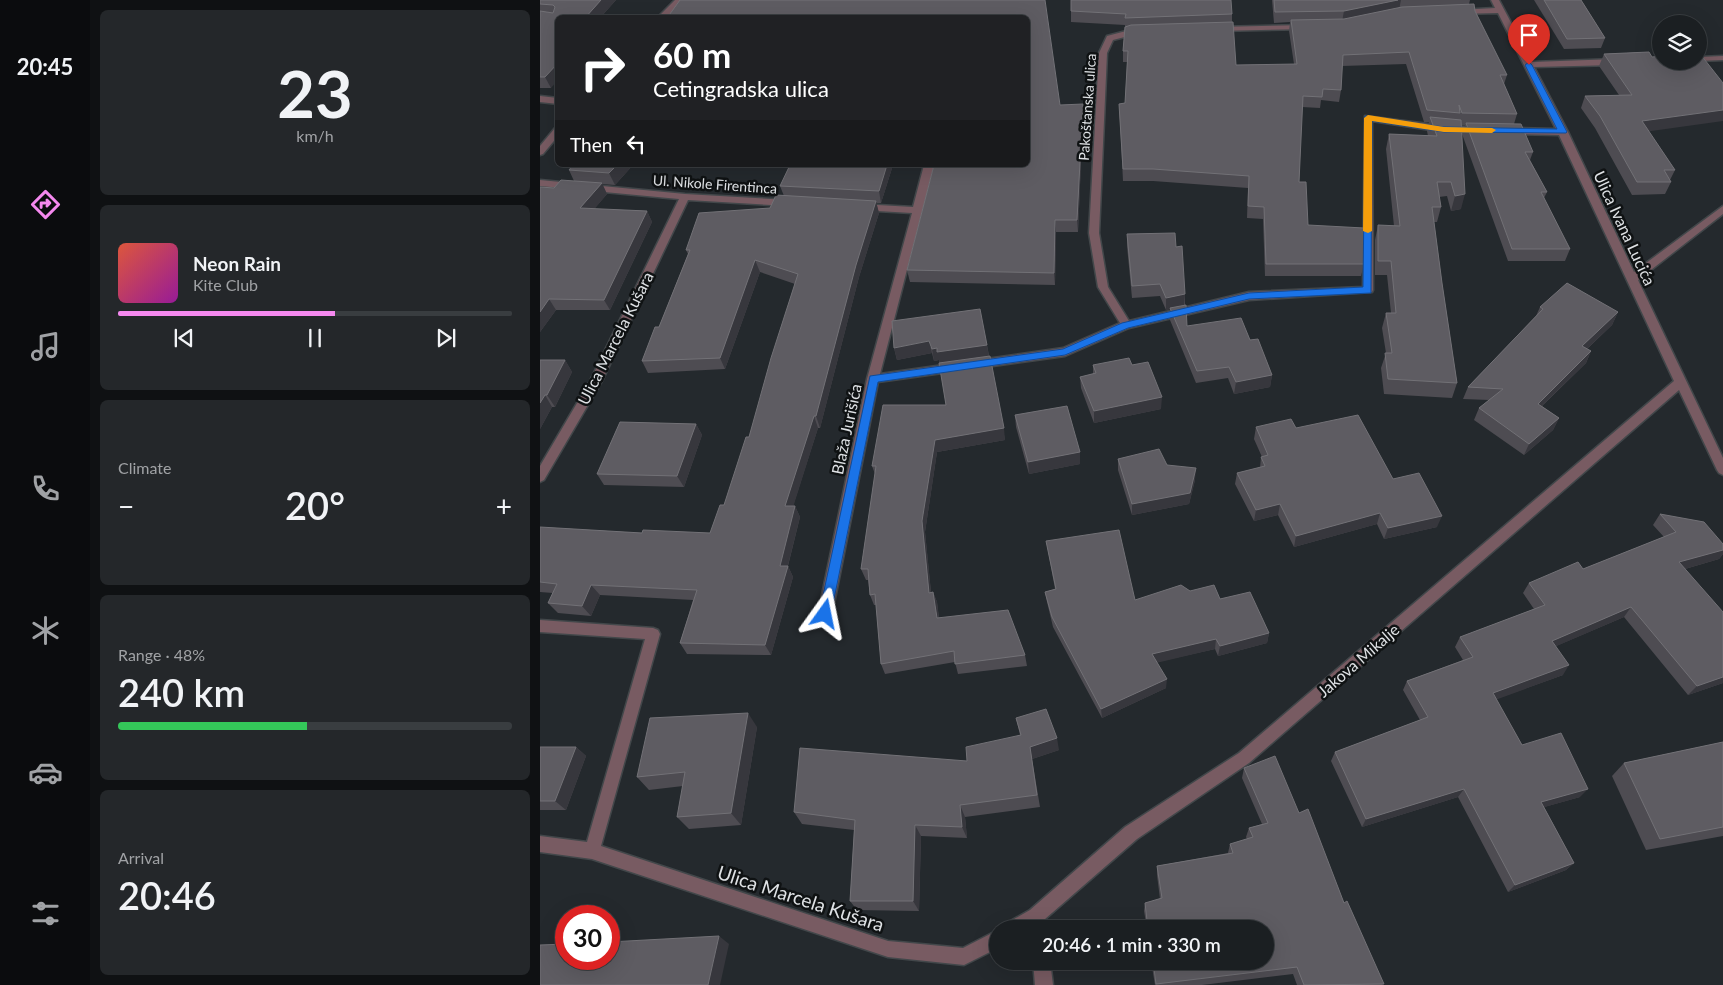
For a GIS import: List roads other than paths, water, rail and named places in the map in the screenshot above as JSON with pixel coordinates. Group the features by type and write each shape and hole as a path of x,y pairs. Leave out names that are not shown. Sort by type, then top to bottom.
{"street":[{"path":"664,15 678,0"},
{"name":"Ulica Ivana Lucića","path":"1495,0 1563,132 1631,280 1723,470"},
{"path":"1445,12 1501,10"},
{"path":"1207,30 1313,26"},
{"name":"Pakoštanska ulica","path":"1126,325 1103,287 1094,233 1103,53 1110,38 1130,32 1149,31"},
{"path":"1707,59 1723,58"},
{"path":"1529,65 1623,62"},
{"path":"540,98 555,100"},
{"path":"873,379 1065,352 1126,325 1249,296 1368,290 1368,118 1444,129 1563,132"},
{"path":"540,152 555,134"},
{"name":"Blaža Jurišića","path":"825,614 873,379 928,167"},
{"name":"Ul. Nikole Firentinca","path":"540,183 801,204"},
{"name":"Ulica Marcela Kušara","path":"540,476 596,381 685,196"},
{"path":"850,206 918,210"},
{"path":"1631,280 1723,208"},
{"name":"Jakova Mikalje","path":"1038,920 1132,833 1244,758 1680,382"},
{"path":"540,626 653,634 592,851"},
{"name":"Ulica Marcela Kušara","path":"540,844 592,851 888,948 964,957 989,943"},
{"path":"1042,970 1044,985"}]}
